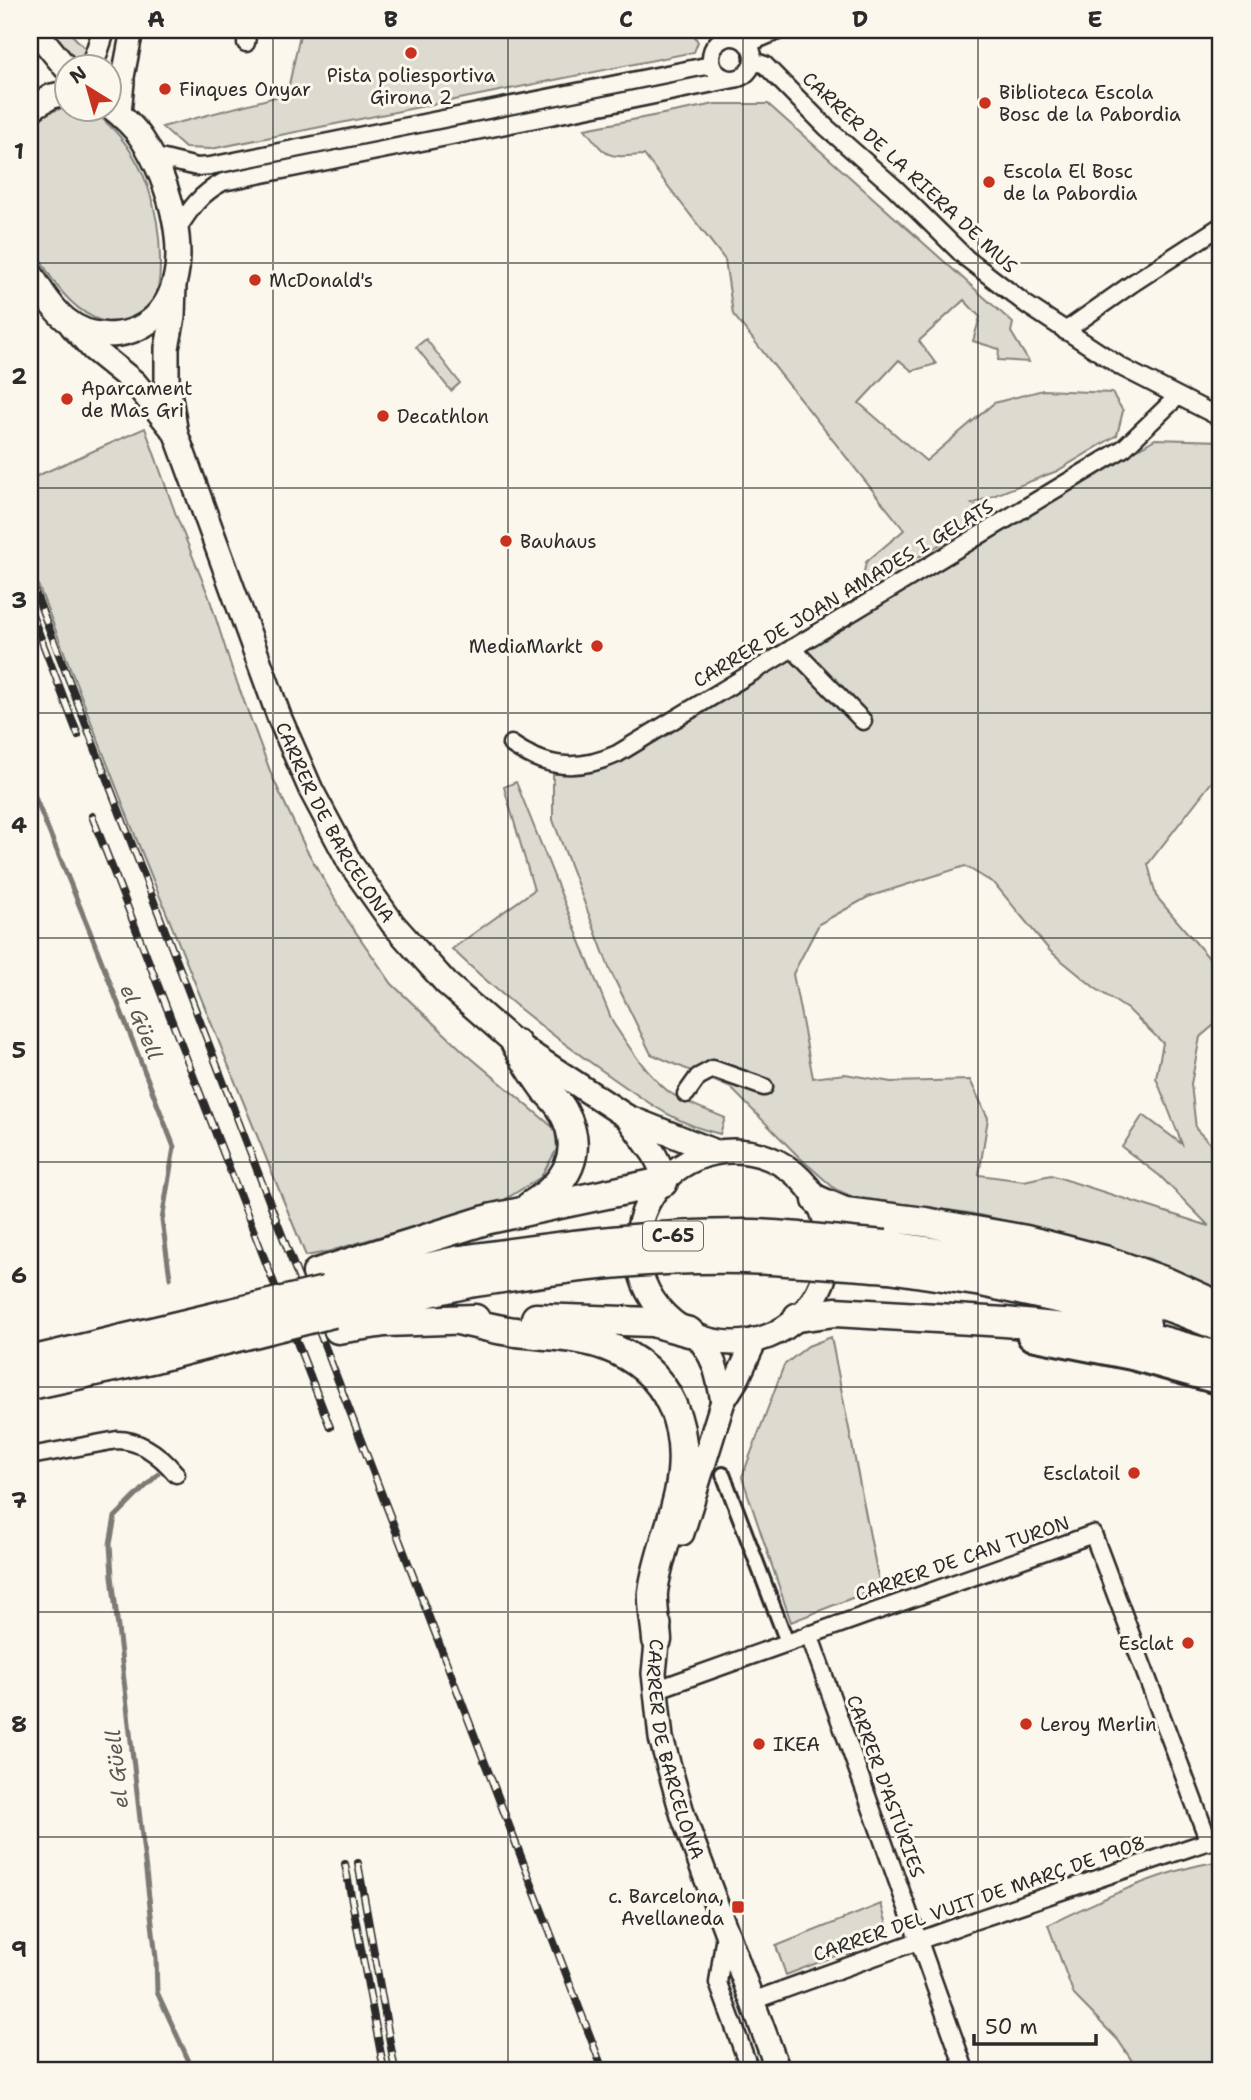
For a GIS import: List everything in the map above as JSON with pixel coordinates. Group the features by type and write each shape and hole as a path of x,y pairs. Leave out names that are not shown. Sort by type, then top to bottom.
{"highway":[{"path":"516,1044 562,1109 572,1130 574,1149 567,1171 556,1186 547,1196 522,1211"},
{"path":"228,1326 328,1302 489,1219 664,1180"},
{"path":"817,1200 845,1212 925,1222 1026,1240 1091,1257 1166,1282 1221,1307"},
{"name":"C-65","path":"888,1257 982,1282 1066,1300 1183,1335 1221,1350"},
{"name":"C-65","path":"30,1385 111,1355 465,1272 543,1271 628,1262 888,1257 979,1259 1071,1277 1190,1314 1221,1327"},
{"path":"328,1302 385,1322 539,1318 652,1322 693,1334"},
{"path":"798,1317 835,1312 987,1321 1144,1336 1221,1357"},
{"path":"458,1320 513,1332 565,1337 603,1345 637,1362 666,1393 683,1439 683,1463 679,1492 653,1593 657,1640"},
{"name":"C-65","path":"30,1362 111,1355"}],"main road":[{"path":"35,30 53,52"},
{"path":"30,109 52,96"},
{"name":"CARRER DE BARCELONA","path":"122,118 141,138 152,156 165,184 177,230 173,317 167,348 167,379 176,433 281,719 328,824 357,873 393,924 446,983 516,1044 626,1117 716,1152"},
{"name":"CARRER DE BARCELONA","path":"30,272 53,306 93,349 135,383 176,433"},
{"path":"65,319 81,329 101,334 133,332 144,326 164,306 174,284"},
{"name":"CARRER DE BARCELONA","path":"626,1117 654,1154 664,1180"},
{"path":"716,1152 748,1152 776,1161 799,1177 817,1200 828,1230 828,1262 817,1295 798,1317 775,1334 755,1340 721,1342 693,1334 670,1319 656,1304 646,1287 638,1261 640,1224 648,1202 664,1180 692,1160 716,1152"},
{"path":"987,1321 1025,1335 1132,1356 1221,1381"},
{"name":"CARRER DE BARCELONA","path":"693,1334 711,1353 723,1401"},
{"name":"CARRER DE BARCELONA","path":"755,1340 738,1377 723,1401 674,1556 660,1616 654,1690 661,1738 683,1816 778,2070"}],"street":[{"path":"97,52 104,30"},
{"path":"122,82 132,30"},
{"path":"747,44 780,30"},
{"path":"177,230 195,202 208,189 223,182 734,79 747,74 753,61 752,51 747,44 718,34 711,65 720,76 734,79"},
{"name":"CARRER DE LA RIERA DE MUS","path":"753,61 765,65 826,127 894,187 967,258 1027,305 1122,368 1221,418"},
{"path":"152,156 197,167 210,166 711,65"},
{"path":"1065,331 1221,226"},
{"name":"CARRER DE JOAN AMADES I GELATS","path":"510,744 539,760 569,766 600,761 617,754 1124,448 1177,397"},
{"path":"792,648 863,721"},
{"path":"686,1094 698,1077 713,1069 764,1087"},
{"path":"30,1456 117,1440 132,1440 163,1458 176,1474"},
{"path":"723,1474 787,1642"},
{"name":"CARRER DE CAN TURON","path":"654,1690 1093,1534 1215,1839"},
{"name":"CARRER D'ASTÚRIES","path":"809,1634 965,2070"},
{"name":"CARRER DEL VUIT DE MARÇ DE 1908","path":"752,2001 976,1920 1215,1839"},
{"name":"CARRER DE BARCELONA","path":"726,1932 718,1983 750,2070"}],"shaded area":[{"path":"48,30 67,30 86,49 84,52 66,52"},
{"path":"301,30 691,30 698,42 694,52 211,149 185,148 162,127 287,94"},
{"path":"715,104 768,104 1013,323 1011,332 1029,362 998,360 999,349 973,341 980,317 964,300 919,341 936,364 912,371 899,360 859,403 926,461 994,403 1043,390 1112,393 1123,411 1117,435 1057,471 972,504 994,513 860,591 866,562 904,530 733,314 725,260 644,155 610,154 599,146 585,129"},
{"path":"52,111 52,122 106,122 132,153 148,187 159,242 158,287 155,297 147,307 127,320 110,322 94,318 78,308 51,277 34,243 28,205 30,130"},
{"path":"426,339 460,383 451,391 416,347"},
{"path":"145,428 209,597 232,669 272,776 306,849 346,918 392,984 463,1051 555,1129 557,1149 541,1177 504,1200 306,1256 138,843 30,564 30,479"},
{"path":"1155,439 1221,441 1221,770 1148,864 1156,896 1214,964 1221,979 1221,1019 1200,1037 1191,1084 1196,1129 1221,1155 1221,1293 1150,1259 1040,1228 969,1213 853,1197 835,1189 799,1157 731,1088 651,1054 610,970 553,820 553,774 600,770 791,659 934,570","holes":["965,866 995,884 1050,951 1095,988 1130,1011 1163,1043 1156,1078 1182,1144 1143,1115 1122,1147 1160,1176 1209,1226 1051,1175 1024,1181 979,1175 988,1118 970,1080 891,1082 845,1074 813,1078 793,974 819,924 868,897"]},
{"path":"516,782 613,1023 645,1069 669,1092 725,1118 720,1134 688,1124 634,1093 527,1015 452,949 534,890 504,787"},
{"path":"831,1337 880,1587 791,1622 742,1477 784,1365 808,1346"},
{"path":"1221,1861 1221,2070 1138,2070 1118,2040 1074,1995 1048,1925 1154,1878"},
{"path":"881,1904 890,1935 786,1975 776,1946"}],"waterway":[{"name":"el Güell","path":"30,785 174,1147 162,1220 170,1278"},
{"name":"el Güell","path":"158,1474 115,1517 110,1544 156,1958 157,1992 193,2070"}],"railway":[{"path":"30,579 603,2070"},
{"path":"30,610 78,735"},
{"path":"92,816 330,1427"},
{"path":"358,1863 395,2070"},
{"path":"345,1864 384,2070"}],"place":[{"name":"Pista poliesportiva Girona 2","path":"411,53"},
{"name":"Finques Onyar","path":"165,89"},
{"name":"Biblioteca Escola Bosc de la Pabordia","path":"985,103"},
{"name":"Escola El Bosc de la Pabordia","path":"989,182"},
{"name":"McDonald's","path":"255,280"},
{"name":"Aparcament de Mas Gri","path":"67,399"},
{"name":"Decathlon","path":"383,416"},
{"name":"Bauhaus","path":"506,541"},
{"name":"MediaMarkt","path":"597,646"},
{"name":"Esclatoil","path":"1134,1473"},
{"name":"Esclat","path":"1188,1643"},
{"name":"Leroy Merlin","path":"1026,1724"},
{"name":"IKEA","path":"759,1744"},
{"name":"c. Barcelona, Avellaneda","path":"738,1907"}]}
